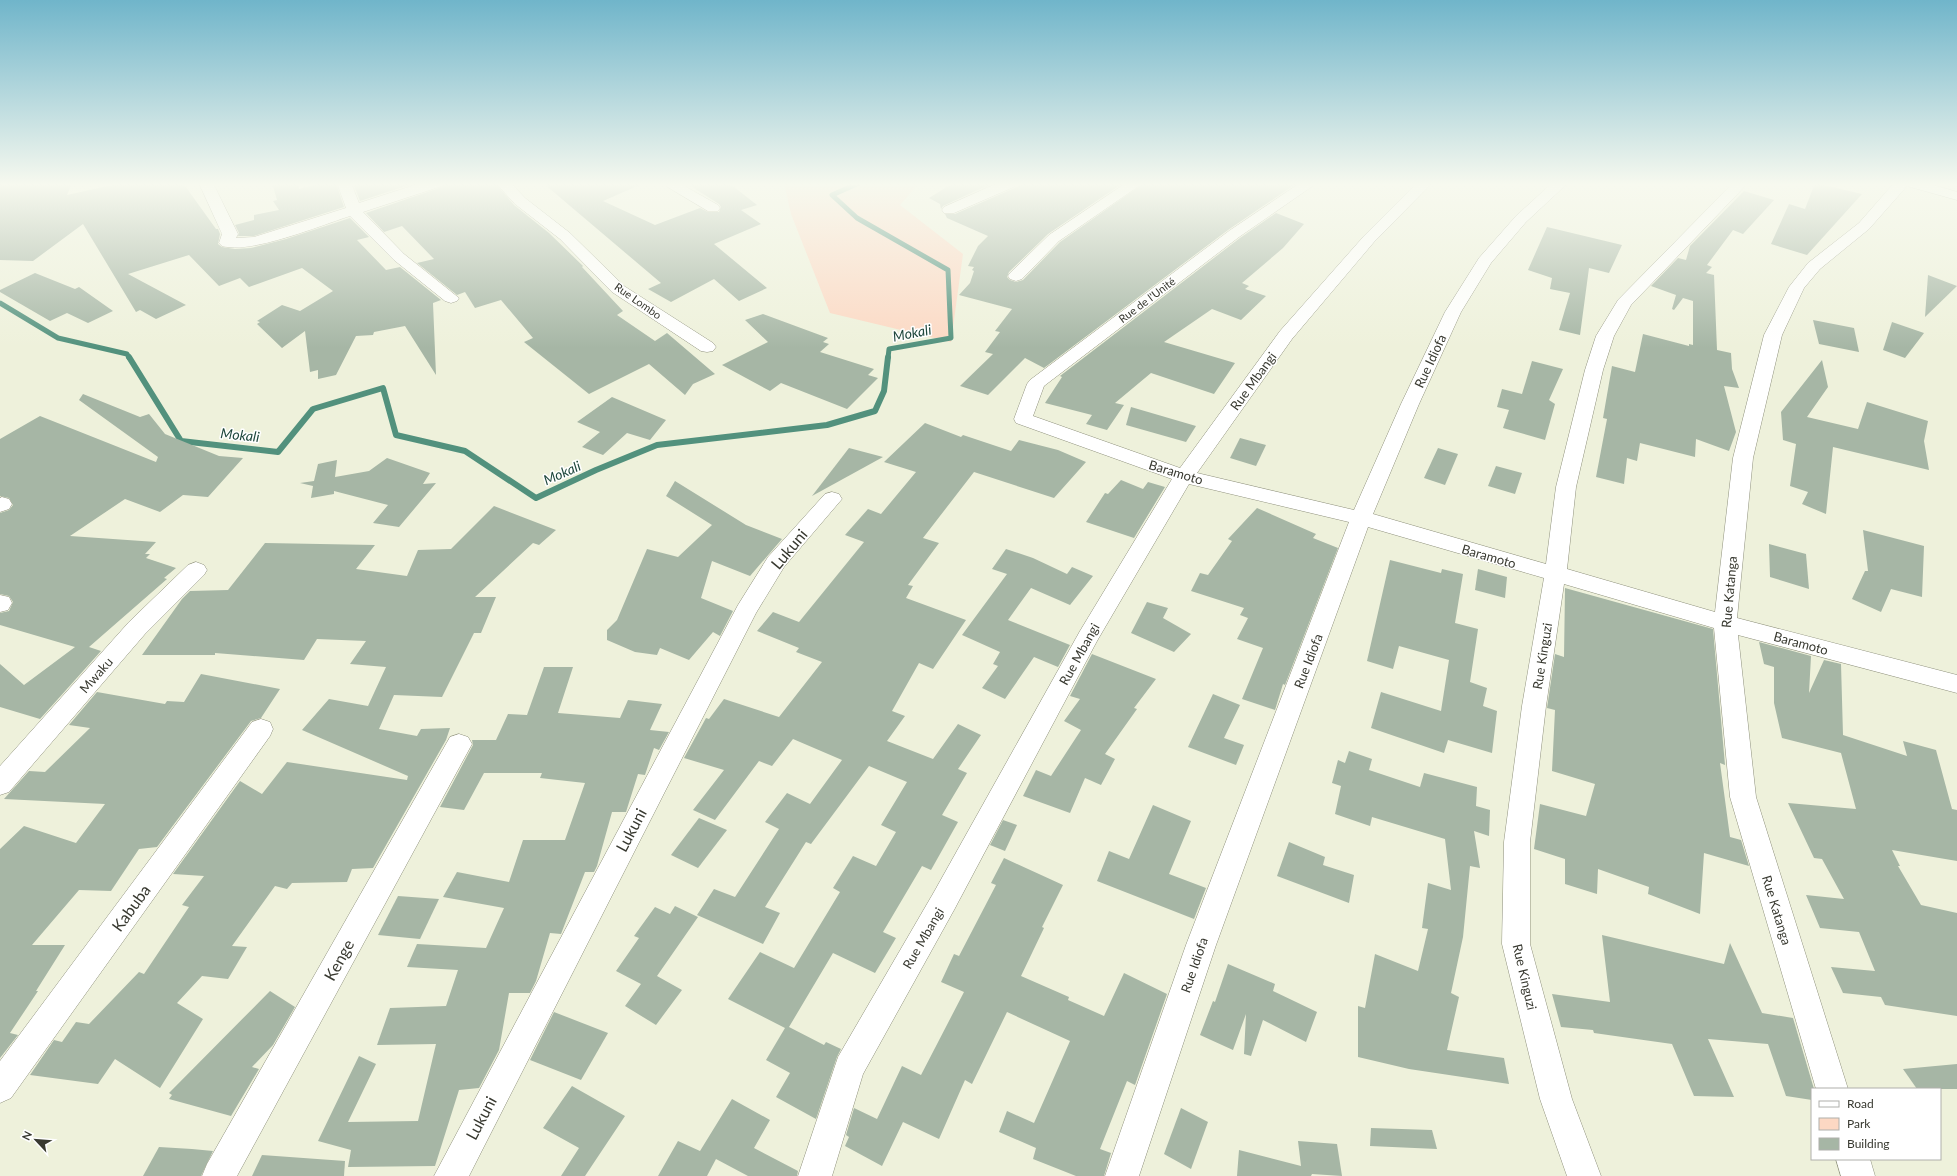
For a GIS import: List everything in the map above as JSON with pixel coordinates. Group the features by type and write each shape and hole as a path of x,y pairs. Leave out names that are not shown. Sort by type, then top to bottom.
{"street":[{"path":"229,238 227,243 256,241 266,238"},
{"path":"380,238 399,257 451,298"},
{"name":"Rue Lombo","path":"567,238 618,289 707,347"},
{"path":"1016,276 1054,238"},
{"name":"Rue de l'Unité","path":"1023,419 1036,384 1229,238"},
{"name":"Rue Mbangi","path":"815,1176 849,1068 944,901 1088,637 1184,476 1286,335 1370,238"},
{"name":"Rue Idiofa","path":"1122,1176 1201,945 1361,518 1410,404 1453,312 1485,261 1504,238"},
{"name":"Rue Kinguzi","path":"1584,1176 1556,1099 1516,944 1517,842 1534,706 1555,575 1566,487 1594,370 1605,336 1624,303 1687,238"},
{"name":"Rue Katanga","path":"1832,1088 1743,797 1725,623 1743,458 1772,335 1797,287 1814,266 1849,238"},
{"name":"Baramoto","path":"1023,419 1184,476 1361,518 1725,623 1957,684"},
{"name":"Lukuni","path":"451,1176 746,611 776,562 832,499"},
{"name":"Mwaku","path":"0,784 137,628 196,570"},
{"name":"Kabuba","path":"0,1087 261,729"},
{"name":"Kenge","path":"219,1176 459,744"},
{"path":"1853,1160 1858,1176"}],"green space":[{"path":"800,238 942,238 963,254 951,342 830,313"}],"building":[{"path":"0,238 64,238 33,261 0,260"},
{"path":"91,238 219,238 218,244 222,247 235,249 251,248 289,238 365,238 357,240 386,270 400,267 441,300 433,303 436,375 405,326 374,332 373,335 356,336 336,375 318,379 318,370 310,372 305,331 282,348 257,324 260,322 257,321 282,305 300,311 333,291 302,268 249,287 240,278 219,286 189,255 128,274 186,305 156,319 140,310 136,312"},
{"path":"414,238 554,238 583,266 582,267 623,311 617,315 655,341 667,333 715,374 693,384 685,395 649,364 589,394 524,342 533,338 501,300 475,308 465,292 457,295 417,263 434,259"},
{"path":"608,238 728,238 714,244 767,288 739,301 714,279 671,302 648,289 661,283"},
{"path":"986,238 1044,238 1009,272 1007,277 1016,282 1023,280 1066,238 1217,238 1044,368 1025,358 988,395 960,386 993,354 985,352 1000,332 995,331 1012,309 959,295 970,283 974,271 972,270 974,267 968,266 978,246"},
{"path":"1240,238 1292,238 1283,248 1242,283 1249,286 1245,289 1266,296 1241,320 1212,309 1164,342 1235,363 1214,394 1151,373 1115,403 1124,405 1107,430 1086,424 1092,415 1045,403 1062,377 1060,376"},
{"path":"1542,238 1592,238 1622,245 1609,273 1589,268 1580,335 1559,330 1570,293 1550,289 1552,278 1528,270"},
{"path":"1698,238 1727,238 1707,265 1712,267 1706,273 1714,275 1717,350 1731,353 1732,369 1739,388 1724,386 1736,432 1729,451 1696,439 1695,457 1640,443 1637,461 1627,458 1624,484 1596,477 1607,419 1603,418 1612,366 1635,372 1643,334 1689,346 1689,344 1693,345 1693,301 1683,298 1674,310 1672,309 1676,295 1651,286 1678,258 1686,260 1690,246"},
{"path":"1774,238 1822,238 1807,255 1771,244"},
{"path":"35,273 75,289 79,287 113,311 88,323 67,313 50,321 0,292 0,290"},
{"path":"1928,275 1957,286 1925,317"},
{"path":"763,314 828,338 823,342 829,344 820,352 874,369 868,375 878,378 847,409 781,383 770,391 722,365 768,342 745,320"},
{"path":"1813,320 1854,328 1859,352 1819,344"},
{"path":"1892,322 1924,333 1905,358 1883,350"},
{"path":"1822,360 1828,387 1807,417 1858,429 1867,402 1928,421 1924,441 1929,470 1833,447 1826,514 1802,504 1808,492 1790,486 1796,444 1783,440 1781,412"},
{"path":"1532,361 1563,369 1549,400 1555,404 1545,440 1503,428 1509,410 1497,407 1502,389 1522,394"},
{"path":"83,394 140,417 149,414 165,434 219,456 243,458 208,497 183,495 160,512 125,499 70,536 156,542 145,554 150,554 146,558 176,568 164,578 167,579 89,647 101,651 40,719 0,707 0,664 24,685 75,647 0,625 0,613 9,611 13,602 9,596 0,594 0,513 9,510 13,505 9,498 0,496 0,439 40,416 156,462 158,457 79,400"},
{"path":"612,397 666,420 650,440 627,433 603,455 582,447 600,432 577,422"},
{"path":"1131,407 1196,426 1186,442 1126,425"},
{"path":"925,423 961,437 963,435 1011,451 1019,440 1058,450 1086,462 1054,498 974,472 923,538 939,543 908,585 913,586 906,598 966,620 933,669 919,663 892,711 905,716 887,741 933,759 958,724 981,735 958,769 967,773 942,815 958,822 931,870 922,866 883,932 896,938 875,973 833,953 789,1027 824,1045 826,1042 841,1049 816,1119 776,1097 790,1073 766,1060 785,1028 728,999 760,952 794,968 840,892 833,888 853,856 876,866 896,832 881,825 907,782 869,766 811,844 806,842 765,907 780,913 763,944 697,915 714,889 735,897 779,829 765,822 787,793 810,804 842,760 793,739 772,766 759,761 715,820 693,810 724,770 684,758 706,718 709,719 724,699 779,717 822,662 796,652 799,648 757,631 773,612 799,622 864,542 845,535 868,509 881,514 916,472 884,462"},
{"path":"1240,438 1266,445 1256,466 1230,458"},
{"path":"849,448 883,457 812,496"},
{"path":"1438,448 1458,454 1445,485 1424,478"},
{"path":"387,458 430,473 423,484 436,483 399,527 373,523 388,505 334,491 334,494 311,498 313,486 300,483 314,481 318,464 337,460 335,477 369,471"},
{"path":"1496,466 1522,473 1515,494 1488,486"},
{"path":"1121,480 1143,489 1148,482 1165,487 1134,538 1086,522 1105,493 1108,494"},
{"path":"675,481 746,525 782,539 750,576 712,561 701,598 733,611 720,636 713,632 689,660 660,648 657,655 635,652 607,640 607,630 617,620 647,549 678,557 712,525 666,496"},
{"path":"494,506 556,530 539,545 533,543 475,597 496,597 481,633 474,633 442,697 394,695 379,729 417,736 421,729 450,728 446,740 373,868 352,869 347,882 292,883 287,889 275,886 232,946 247,947 228,979 202,976 177,1003 203,1019 160,1088 115,1059 98,1084 30,1075 54,1040 62,1042 76,1022 89,1024 139,972 144,974 189,907 182,905 204,876 173,874 240,781 262,794 287,762 407,780 408,776 302,730 329,699 368,706 386,667 350,664 366,641 317,639 304,660 215,653 215,655 142,655 182,599 190,591 228,590 265,543 375,545 356,569 407,576 418,550 451,549"},
{"path":"1257,508 1316,534 1313,538 1338,548 1285,685 1283,684 1275,710 1242,699 1263,648 1237,639 1248,618 1240,615 1244,608 1191,591 1200,573 1208,575 1232,541 1228,539"},
{"path":"1863,530 1924,546 1922,597 1891,589 1881,612 1852,599 1865,571 1868,571"},
{"path":"1769,544 1806,554 1809,589 1770,577"},
{"path":"1006,549 1033,558 1067,574 1072,567 1093,576 1070,605 1031,588 1008,620 1070,645 1058,667 1034,657 1005,699 982,688 998,666 993,664 1000,652 962,635 1007,574 992,569"},
{"path":"1390,560 1441,573 1442,569 1463,574 1455,623 1478,629 1470,682 1487,688 1483,706 1497,711 1492,753 1448,740 1444,753 1371,728 1381,692 1441,711 1449,660 1399,646 1393,669 1367,661"},
{"path":"1478,569 1507,577 1505,598 1475,590"},
{"path":"1565,588 1713,629 1725,765 1720,763 1730,837 1741,840 1749,866 1704,853 1700,914 1648,894 1649,887 1598,869 1597,894 1565,884 1565,859 1534,849 1540,804 1586,816 1595,784 1552,771 1555,710 1547,708 1555,654 1564,657"},
{"path":"1147,602 1168,608 1163,618 1191,634 1174,652 1131,633"},
{"path":"1759,642 1811,656 1809,693 1824,660 1841,664 1843,735 1907,756 1903,741 1936,750 1952,809 1957,810 1957,861 1892,850 1900,866 1898,866 1921,905 1957,913 1957,1016 1885,1005 1881,997 1843,993 1831,967 1875,971 1859,932 1820,928 1806,895 1844,899 1822,859 1814,858 1788,803 1856,809 1841,753 1782,738 1774,703 1774,667 1764,664"},
{"path":"1092,654 1156,679 1134,708 1137,709 1105,754 1115,759 1101,785 1085,778 1070,813 1023,796 1036,770 1051,776 1081,730 1064,721 1080,699 1070,696"},
{"path":"544,667 573,667 558,713 620,718 628,700 662,704 650,730 669,732 659,750 654,748 645,775 638,774 626,812 612,812 597,866 594,872 585,872 561,934 550,933 536,981 530,993 509,993 499,1050 479,1088 459,1090 435,1166 348,1167 351,1150 318,1141 359,1056 376,1064 348,1122 418,1121 436,1044 377,1045 390,1008 446,1006 458,970 407,967 417,944 486,948 504,908 443,897 457,872 509,882 523,840 565,840 585,783 540,778 542,773 484,773 464,810 440,807 473,745 472,740 496,740 508,714 527,715"},
{"path":"201,674 280,689 261,718 251,721 157,847 139,849 111,891 79,890 32,945 65,945 36,991 38,991 10,1033 18,1035 0,1058 0,849 24,826 76,843 105,804 4,799 29,771 45,772 90,728 69,725 97,692 165,704 167,701 184,702"},
{"path":"1213,694 1240,705 1224,738 1244,745 1236,765 1188,747"},
{"path":"1349,751 1372,759 1369,770 1420,787 1424,773 1477,787 1476,806 1490,810 1489,836 1474,831 1480,868 1470,866 1463,937 1451,993 1459,997 1447,1050 1504,1058 1509,1084 1409,1069 1358,1057 1358,1006 1365,1008 1375,954 1418,971 1428,929 1422,928 1428,883 1451,890 1445,839 1372,817 1370,826 1335,814 1341,786 1332,783 1338,760 1345,763"},
{"path":"1153,805 1191,821 1169,874 1206,888 1194,919 1097,881 1109,851 1129,859"},
{"path":"699,818 727,830 698,868 671,855"},
{"path":"1003,820 1017,825 1005,851 990,845"},
{"path":"1289,842 1325,857 1323,865 1354,875 1349,903 1277,876"},
{"path":"1004,858 1063,885 1042,927 1044,928 1021,976 1069,997 1068,1000 1104,1016 1124,973 1167,994 1135,1085 1127,1081 1100,1149 1111,1153 1104,1176 1076,1176 1033,1159 1036,1148 999,1132 1007,1111 1034,1123 1070,1041 1007,1012 972,1084 965,1080 939,1139 903,1122 882,1166 845,1146 849,1137 846,1135 854,1108 877,1119 902,1066 921,1075 964,992 941,982 954,954 959,956 996,885 991,883"},
{"path":"398,896 439,899 420,939 378,935"},
{"path":"675,906 698,917 657,976 682,990 656,1025 625,1006 641,984 616,971 639,938 634,936 655,907 670,914"},
{"path":"1602,935 1724,964 1730,943 1762,1013 1793,1018 1814,1088 1811,1088 1811,1100 1786,1096 1768,1044 1708,1039 1734,1097 1694,1096 1672,1044 1594,1033 1593,1030 1561,1027 1552,994 1610,1002"},
{"path":"1228,964 1275,984 1273,991 1317,1012 1306,1042 1263,1020 1251,1056 1244,1054 1246,1014 1233,1050 1200,1035 1213,1001 1215,1002"},
{"path":"270,991 295,1007 273,1045 252,1067 259,1069 231,1116 169,1099 172,1095 169,1093"},
{"path":"554,1012 608,1033 581,1080 530,1060"},
{"path":"1957,1064 1957,1089 1916,1088 1903,1069"},
{"path":"572,1086 625,1116 585,1176 561,1176 579,1148 543,1128"},
{"path":"732,1099 770,1120 754,1148 798,1171 797,1176 748,1176 716,1159 707,1176 658,1176 678,1141 700,1151"},
{"path":"1181,1108 1208,1122 1191,1169 1164,1154"},
{"path":"1371,1128 1432,1130 1437,1149 1370,1146"},
{"path":"1298,1141 1337,1144 1342,1176 1312,1174 1311,1176 1237,1176 1239,1150 1301,1166"},
{"path":"159,1147 213,1151 201,1176 143,1176"},
{"path":"262,1155 345,1161 344,1176 252,1176"}],"waterway":[{"name":"Mokali","path":"888,358 889,349 951,338 948,270 892,238"},
{"name":"Mokali","path":"0,303 58,338 127,354 129,358"},
{"name":"Mokali","path":"129,357 181,441 278,452 313,409 383,388 396,435 465,451 536,498 596,470 657,445 827,425 875,411 884,391 888,357"}]}
